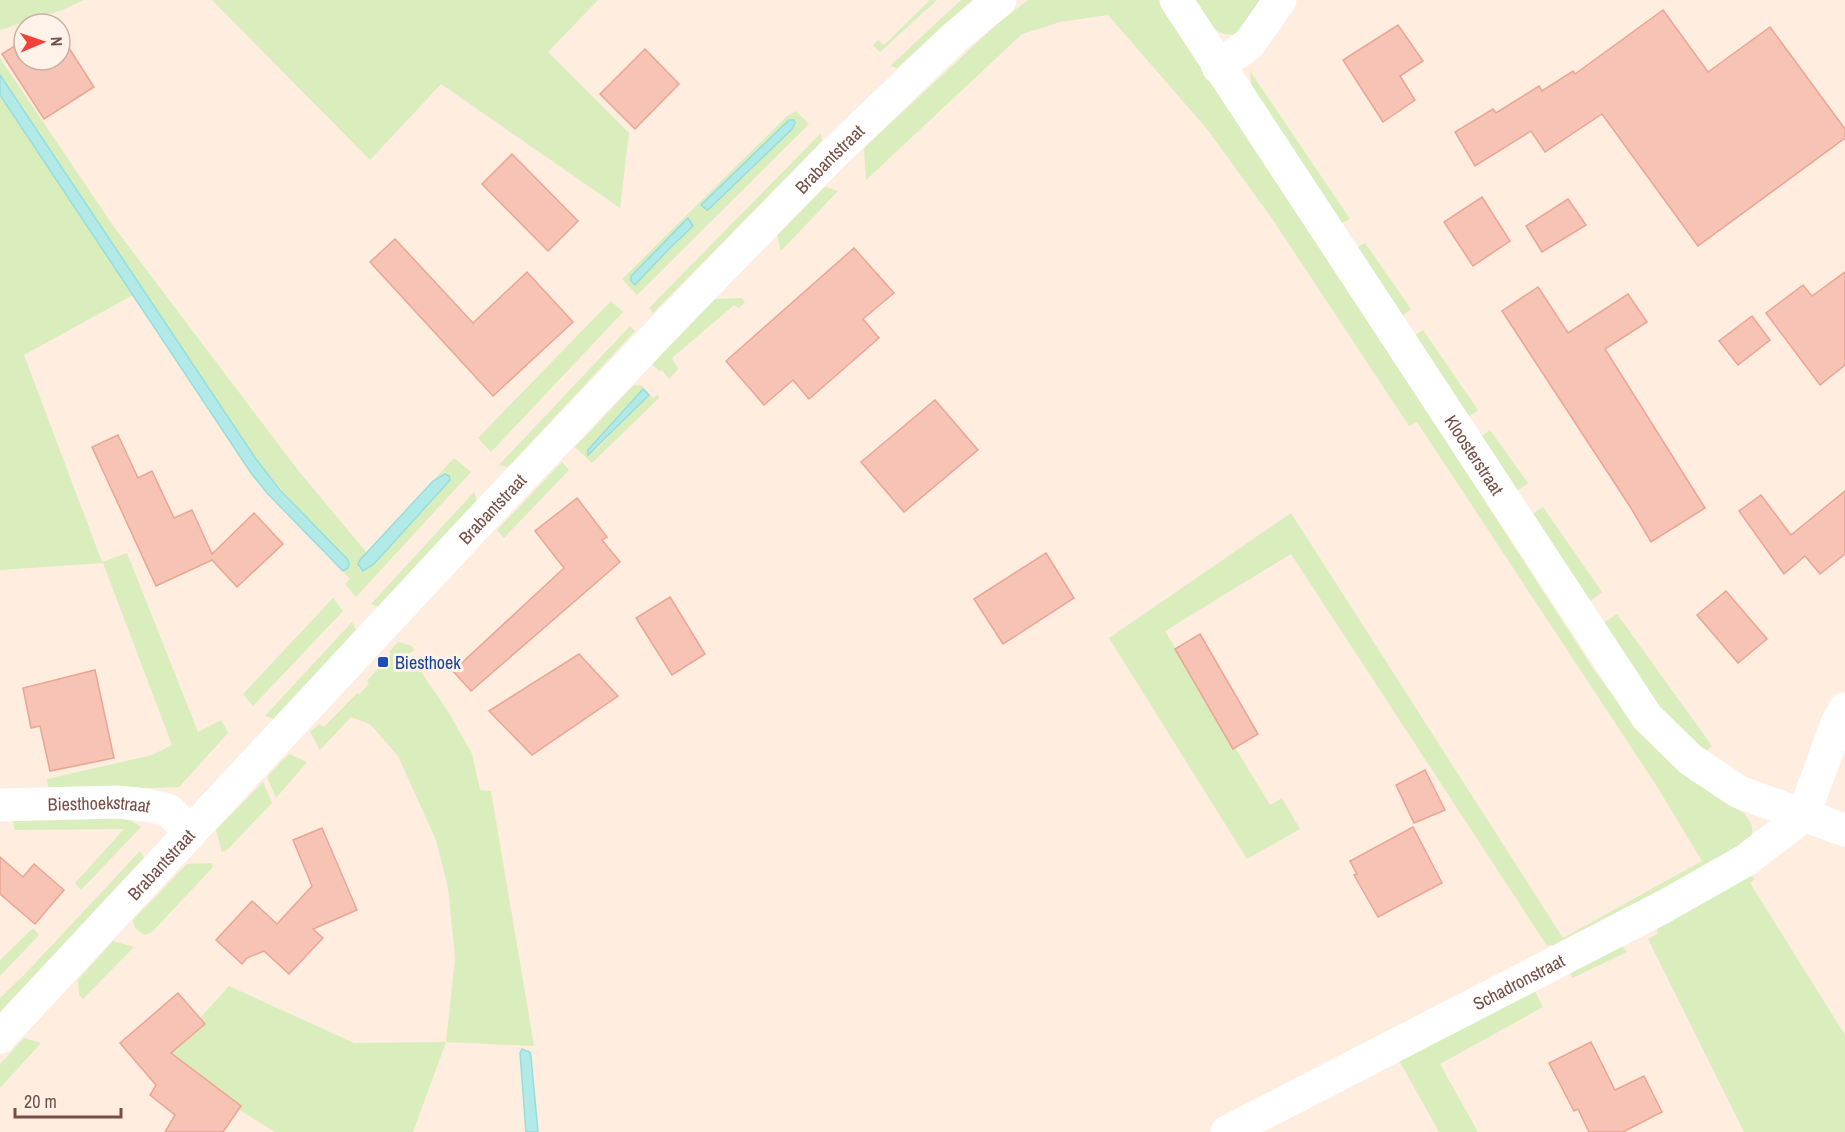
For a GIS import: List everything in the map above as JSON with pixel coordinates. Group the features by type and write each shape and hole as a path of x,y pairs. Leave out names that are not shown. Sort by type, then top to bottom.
{"street":[{"name":"Brabantstraat","path":"0,1037 190,831 666,326 829,158 954,38 1000,0"},
{"name":"Kloosterstraat","path":"1176,0 1647,717 1691,760 1739,792 1845,830"},
{"path":"1218,67 1249,44 1280,0"},
{"path":"1803,816 1838,721 1845,709"},
{"name":"Biesthoekstraat","path":"0,805 117,802 146,805 168,810 190,831"},
{"name":"Schadronstraat","path":"1227,1132 1665,906 1746,860 1803,816"}],"green space":[{"path":"0,0 84,0 56,12 12,12 12,26 0,30"},
{"path":"212,0 598,0 548,52 629,133 620,208 441,84 370,160"},
{"path":"930,0 937,0 880,52 873,45 878,40 884,45"},
{"path":"961,0 972,0 897,68 890,66"},
{"path":"1028,0 1161,0 1594,670 1620,705 1675,764 1712,794 1745,814 1752,826 1749,842 1563,951 1551,945 1547,946 1291,554 1165,631 1270,805 1282,798 1300,829 1247,859 1109,638 1291,513 1563,938 1702,861 1658,788 1417,422 1409,426 1273,220 1207,129 1108,15 1060,22 1022,34 866,180 864,148 996,25"},
{"path":"1189,0 1264,0 1240,30 1233,34 1225,34 1211,26"},
{"path":"0,58 114,227 297,469 367,553 358,563 363,571 381,557 450,480 445,474 433,481 454,458 471,472 356,597 345,584 350,579 343,571 348,568 256,459 0,75"},
{"path":"1250,71 1350,219 1338,225 1252,91"},
{"path":"0,95 133,295 24,355 102,562 127,553 198,732 221,720 228,733 179,787 49,792 47,779 152,755 172,745 103,563 0,570"},
{"path":"796,111 809,124 637,295 622,279 787,116","holes":["789,120 794,120 792,129 710,208 701,205","689,218 693,226 635,285 631,276"]},
{"path":"821,133 822,141 653,313 649,308"},
{"path":"825,187 838,191 781,251 777,235"},
{"path":"1365,243 1411,309 1400,318 1354,249"},
{"path":"742,298 745,302 739,308 734,305 672,358 678,369 669,379 662,370 659,371 652,364 714,299"},
{"path":"611,301 623,312 491,452 478,438"},
{"path":"630,326 635,331 508,467 499,465"},
{"path":"1423,330 1478,410 1464,420 1412,337"},
{"path":"634,385 642,386 653,398 658,394 659,398 592,463 575,447","holes":["642,389 648,395 591,455"]},
{"path":"1490,430 1528,483 1513,494 1478,439"},
{"path":"562,462 569,470 504,538 497,530"},
{"path":"474,492 477,501 379,607 371,604"},
{"path":"1543,507 1602,592 1585,605 1529,516"},
{"path":"333,598 343,611 253,706 243,694"},
{"path":"1617,614 1712,746 1705,752 1647,696 1598,626"},
{"path":"352,622 356,630 274,719 265,716"},
{"path":"398,642 412,646 414,650 409,654 449,713 472,754 480,790 491,791 534,1046 446,1042 455,958 448,888 436,840 398,756 370,724 351,717 320,750 310,732 319,724 324,727 357,693 360,694 369,683 367,681 391,654 389,652"},
{"path":"289,754 307,762 276,798 267,777"},
{"path":"263,782 272,803 227,850 222,852 216,830"},
{"path":"126,817 141,827 81,890 75,883 124,829 15,830 12,818"},
{"path":"140,851 144,858 0,1012 0,998"},
{"path":"212,863 213,867 152,932 145,935 134,926 133,920 187,864"},
{"path":"1742,869 1755,879 1750,883 1845,1035 1845,1132 1744,1132 1648,939 1657,934 1658,919"},
{"path":"33,928 39,935 0,976 0,960"},
{"path":"113,941 134,947 83,999 79,995 78,980"},
{"path":"1617,941 1627,952 1572,978 1568,965"},
{"path":"1531,983 1543,1007 1440,1064 1478,1132 1439,1132 1395,1053"},
{"path":"229,986 354,1043 446,1042 413,1132 275,1132 161,1062"},
{"path":"24,1038 41,1043 0,1088 0,1064"}],"water":[{"path":"0,75 256,459 280,490 348,560 348,568 343,571 267,493 251,473 0,95"},
{"path":"789,120 794,120 795,123 792,129 710,208 707,210 701,205"},
{"path":"688,218 693,226 635,285 631,281 631,276"},
{"path":"643,389 649,395 588,455 588,450"},
{"path":"445,474 450,480 374,564 363,571 358,564 360,560 433,481"},
{"path":"522,1049 530,1052 531,1057 538,1132 526,1132 520,1053"}],"building":[{"path":"1663,10 1708,72 1770,27 1845,129 1845,138 1698,246 1602,114 1545,152 1531,131 1475,166 1455,132 1493,109 1496,113 1539,86 1542,91 1573,71 1575,74"},
{"path":"1398,25 1423,61 1400,76 1415,100 1383,122 1343,60"},
{"path":"12,48 12,69 2,54"},
{"path":"645,49 679,84 635,129 600,94"},
{"path":"72,53 94,87 44,119 14,72 72,72"},
{"path":"512,154 578,221 548,251 482,184"},
{"path":"1482,197 1510,241 1473,266 1444,222"},
{"path":"1568,199 1586,225 1542,252 1526,226"},
{"path":"395,239 473,323 527,272 573,322 493,396 370,262"},
{"path":"854,248 894,293 863,319 879,338 809,399 793,380 764,405 726,361"},
{"path":"1845,272 1845,365 1820,385 1766,313 1803,285 1812,296"},
{"path":"1538,287 1568,333 1628,294 1647,322 1605,349 1705,508 1651,542 1502,311"},
{"path":"1752,316 1770,340 1738,365 1719,341"},
{"path":"935,400 978,450 904,512 861,462"},
{"path":"118,435 138,478 152,471 174,518 192,510 212,554 254,513 283,544 237,587 212,560 156,586 92,447"},
{"path":"1845,491 1845,554 1820,574 1805,556 1784,574 1739,511 1761,495 1791,535"},
{"path":"577,498 607,537 602,540 620,562 471,691 453,671 564,568 535,531"},
{"path":"1046,553 1074,598 1003,644 974,599"},
{"path":"1726,591 1767,639 1738,663 1697,615"},
{"path":"670,597 705,654 672,675 636,618"},
{"path":"1200,634 1258,734 1233,749 1175,649"},
{"path":"579,654 618,696 532,755 489,711"},
{"path":"95,670 114,758 50,771 40,726 31,728 23,688"},
{"path":"1425,770 1445,810 1414,823 1396,785"},
{"path":"1413,827 1442,883 1378,917 1354,875 1357,874 1350,861"},
{"path":"322,828 357,910 313,929 323,938 289,974 264,951 247,958 242,964 216,940 252,901 277,924 312,886 293,840"},
{"path":"0,857 23,877 34,864 64,890 35,924 0,894"},
{"path":"178,993 205,1024 171,1053 241,1106 223,1132 165,1132 175,1115 150,1095 156,1085 120,1043"},
{"path":"1591,1042 1615,1090 1644,1076 1662,1112 1623,1132 1589,1132 1578,1109 1574,1111 1549,1063"}],"place":[{"name":"Biesthoek","path":"383,662"}]}
